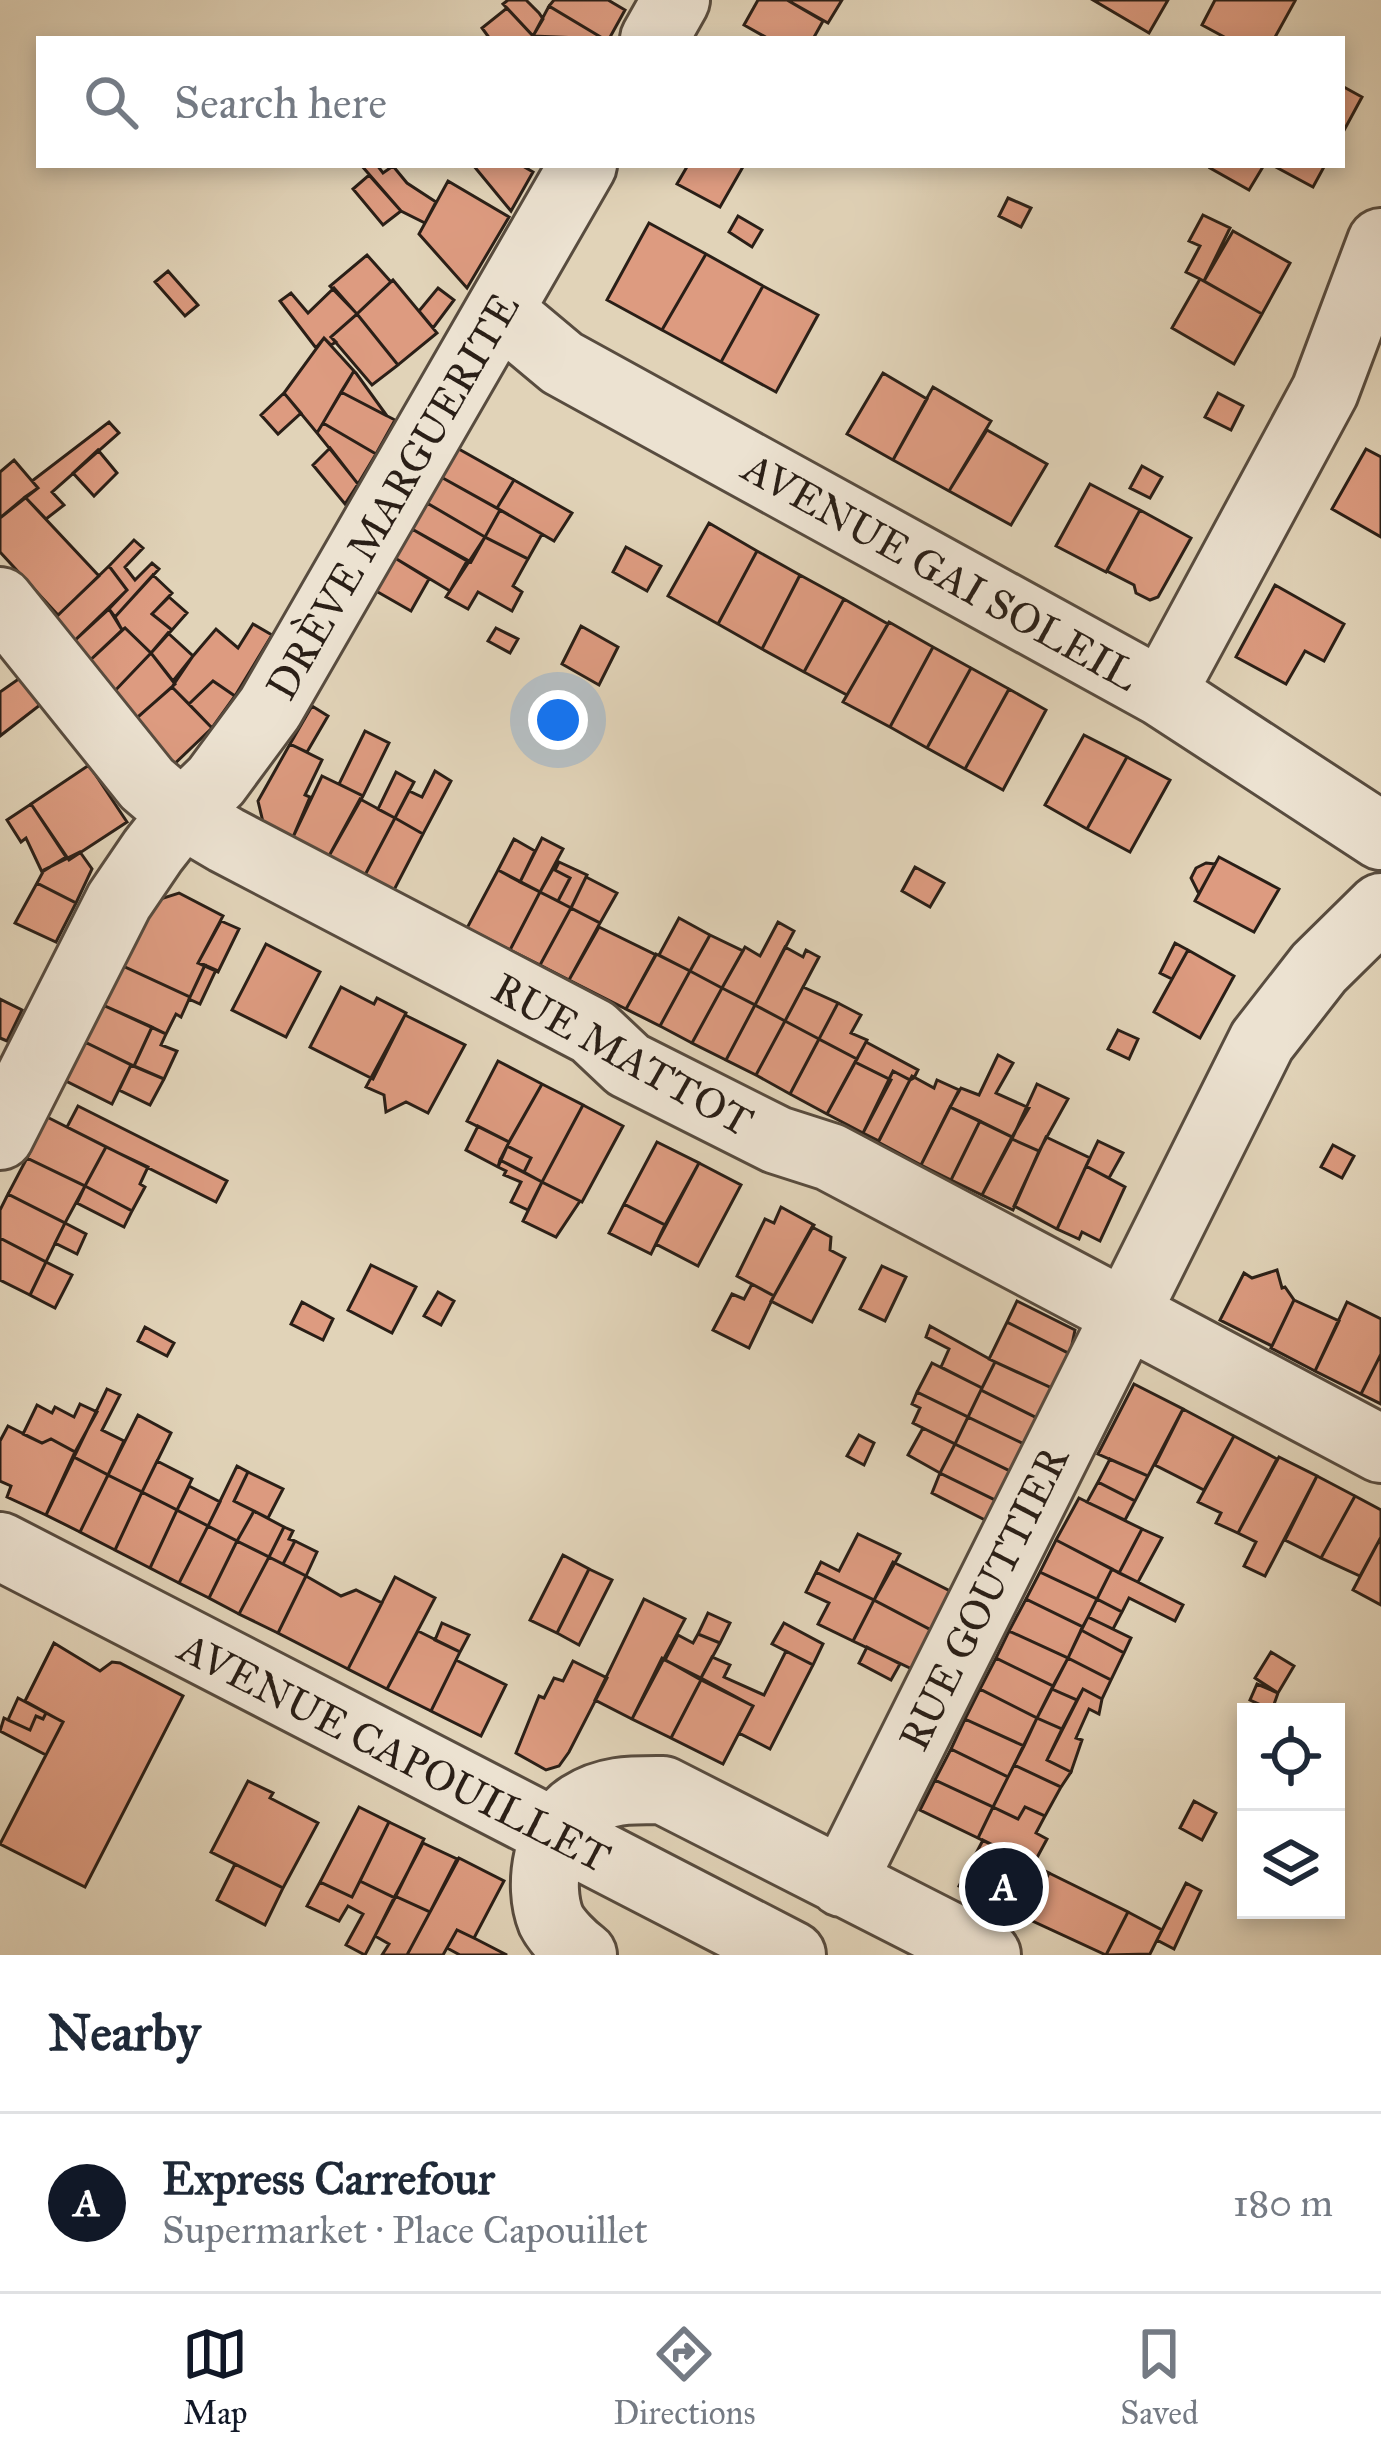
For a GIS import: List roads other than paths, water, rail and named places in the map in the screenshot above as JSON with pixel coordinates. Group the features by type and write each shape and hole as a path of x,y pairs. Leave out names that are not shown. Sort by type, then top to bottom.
{"street":[{"path":"656,36 676,0"},
{"name":"DRÈVE MARGUERITE","path":"0,1136 119,902 182,814 216,781 270,708 581,168"},
{"path":"1162,693 1325,391 1381,242"},
{"name":"AVENUE GAI SOLEIL","path":"500,311 562,362 1162,693 1381,836"},
{"name":"RUE MATTOT","path":"0,601 147,784 182,814 592,1032 628,1065 777,1140 830,1157 1381,1449"},
{"name":"RUE GOUTTIER","path":"842,1883 1262,1041 1319,968 1381,907"},
{"name":"AVENUE CAPOUILLET","path":"0,1546 792,1955"},
{"path":"583,1955 552,1923 544,1887 554,1835 576,1808 616,1790 663,1790 987,1955"}],"place":[{"name":"Express Carrefour","path":"1004,1887"}]}
